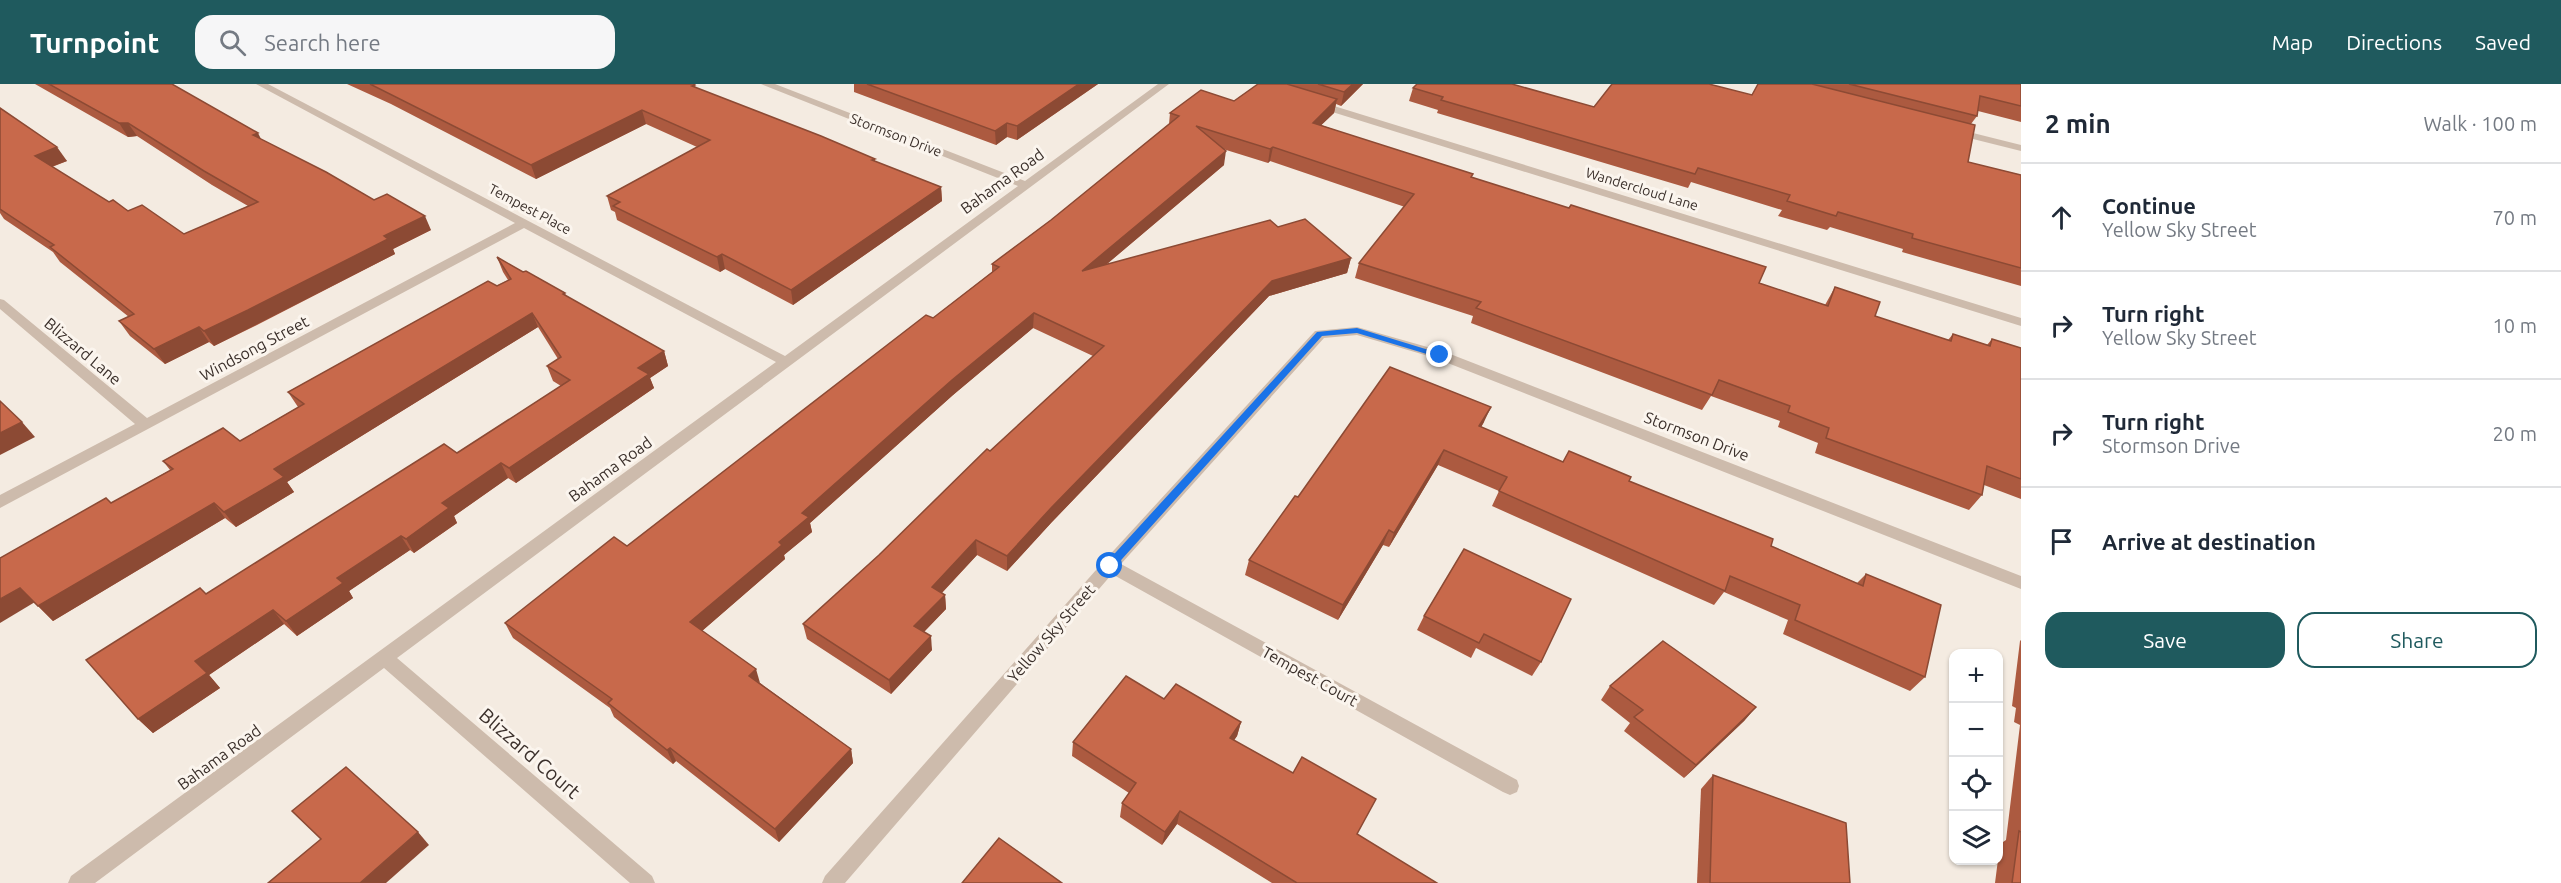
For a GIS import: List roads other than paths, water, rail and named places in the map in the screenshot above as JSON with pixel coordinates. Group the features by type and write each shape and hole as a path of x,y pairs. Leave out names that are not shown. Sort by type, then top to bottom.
{"street":[{"name":"Tempest Place","path":"261,84 786,362"},
{"name":"Stormson Drive","path":"766,84 1026,185"},
{"path":"782,90 794,84"},
{"name":"Bahama Road","path":"78,883 1164,84"},
{"name":"Wandercloud Lane","path":"1300,98 2021,322"},
{"path":"1940,128 2021,148"},
{"name":"Windsong Street","path":"0,502 524,223"},
{"name":"Blizzard Lane","path":"0,303 145,424"},
{"name":"Stormson Drive","path":"1357,331 1440,355 2021,583"},
{"name":"Yellow Sky Street","path":"832,883 1110,566 1320,334 1357,331"},
{"name":"Tempest Court","path":"1110,566 1510,786"},
{"name":"Blizzard Court","path":"385,658 645,883"}]}
